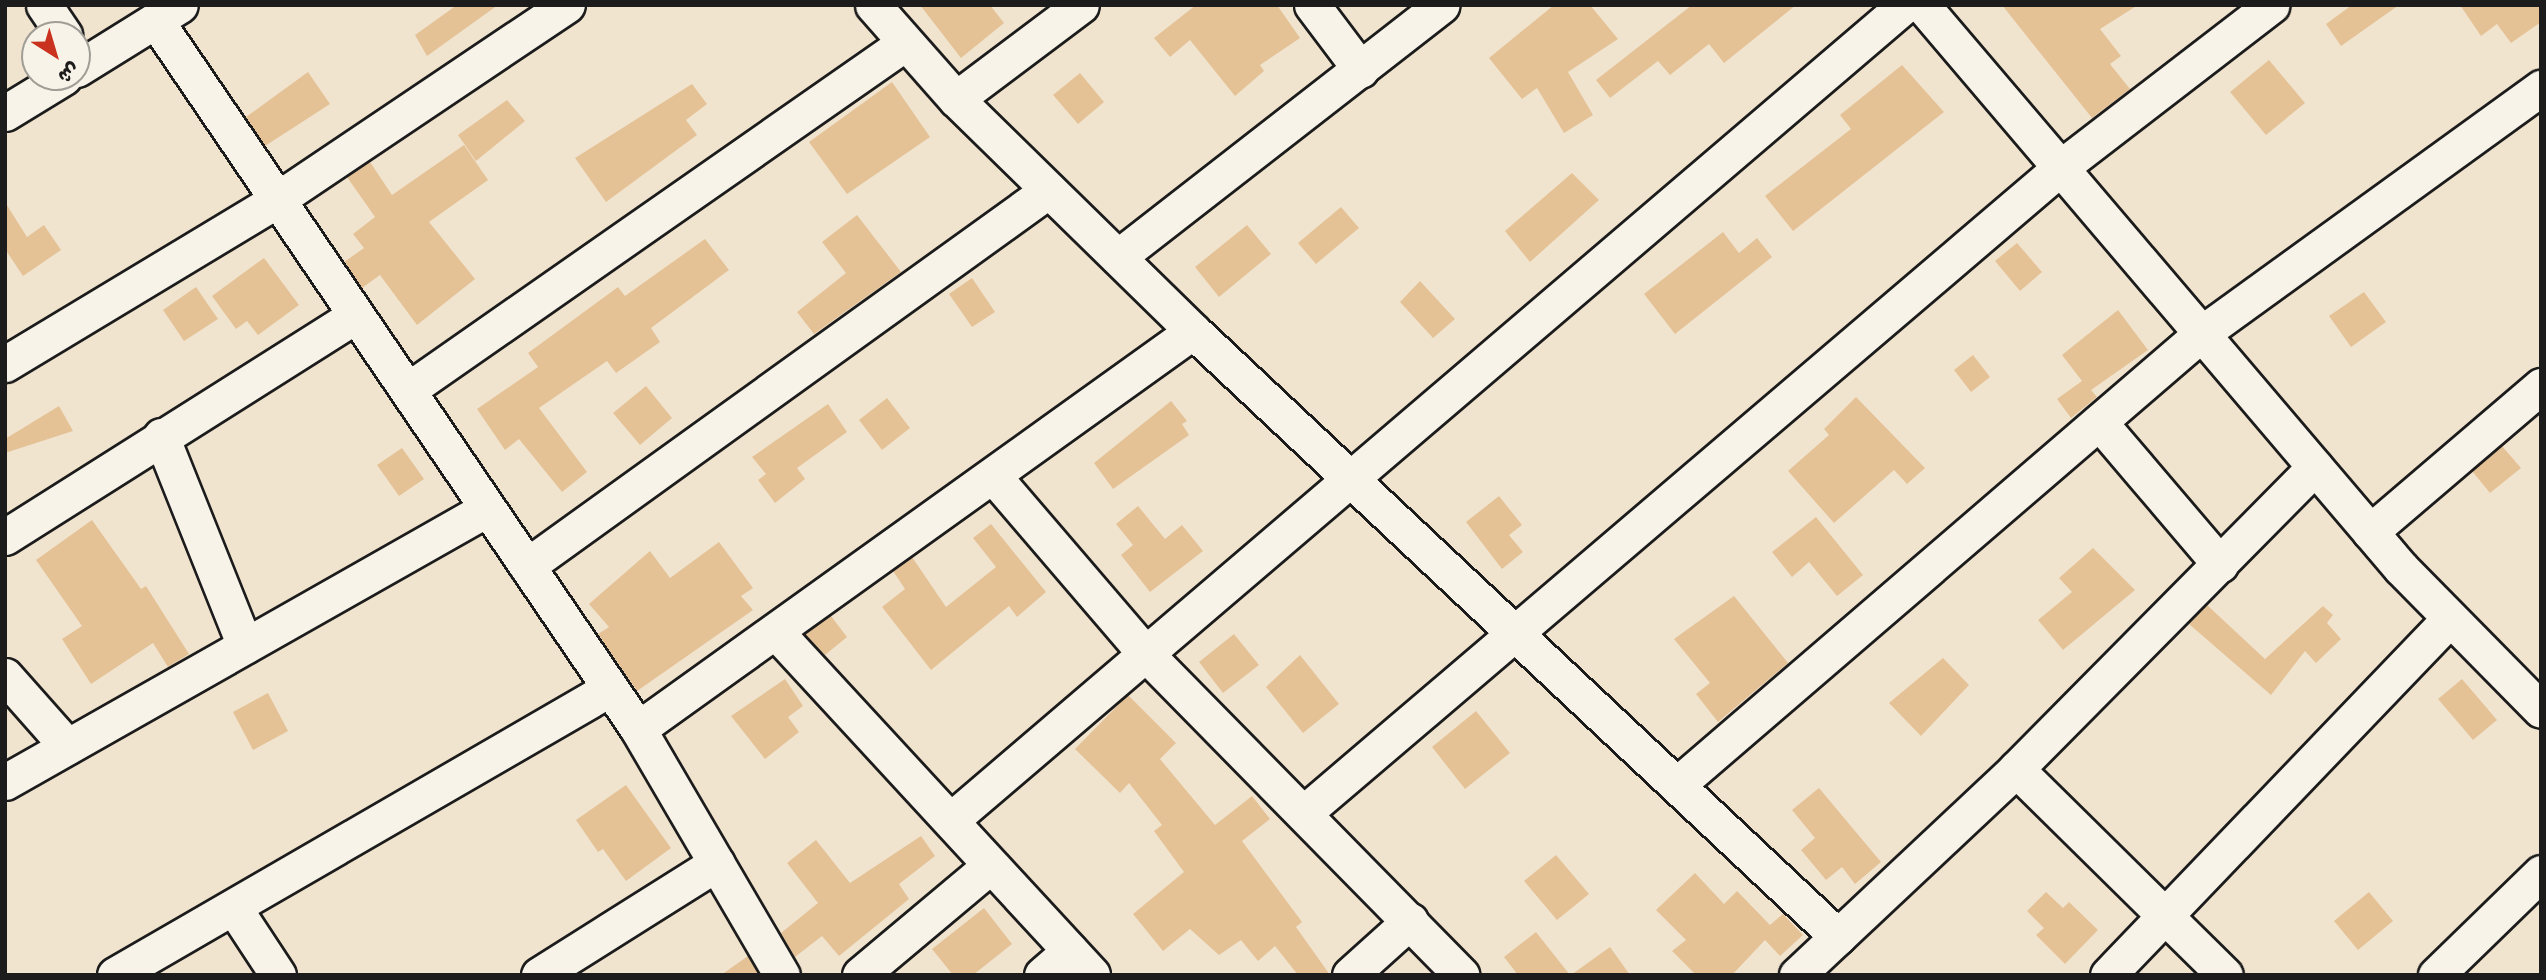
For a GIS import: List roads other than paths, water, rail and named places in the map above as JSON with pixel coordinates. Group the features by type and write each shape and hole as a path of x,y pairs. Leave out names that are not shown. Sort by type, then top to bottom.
{"street":[{"path":"44,5 55,21"},
{"path":"5,364 278,199 567,5"},
{"path":"873,5 956,99 1193,331 1348,479 1517,632 1838,937"},
{"path":"956,99 1081,5"},
{"path":"1312,5 1361,70"},
{"path":"1118,257 1442,5"},
{"path":"951,820 1144,652 1905,5"},
{"path":"1922,5 2370,531 2449,620 2540,708"},
{"path":"1305,812 2060,168 2272,5"},
{"path":"91,57 168,13 278,199 408,390 485,510 527,566 638,729 782,975"},
{"path":"408,390 905,43"},
{"path":"1678,784 2201,334 2541,88"},
{"path":"5,113 38,91"},
{"path":"527,566 1049,190"},
{"path":"5,537 356,315"},
{"path":"638,729 994,477 1193,331"},
{"path":"2370,531 2541,386"},
{"path":"2099,422 2220,564"},
{"path":"162,436 245,646"},
{"path":"1797,975 2017,768 2315,467"},
{"path":"994,477 1144,652 1305,812 1461,975"},
{"path":"5,782 485,510"},
{"path":"2108,975 2449,620"},
{"path":"776,632 1081,963 1042,975"},
{"path":"5,676 67,746"},
{"path":"115,975 609,689"},
{"path":"2017,768 2225,975"},
{"path":"539,975 717,863"},
{"path":"860,975 990,866"},
{"path":"2435,975 2541,873"},
{"path":"234,908 278,975"},
{"path":"1350,975 1410,921"}]}
